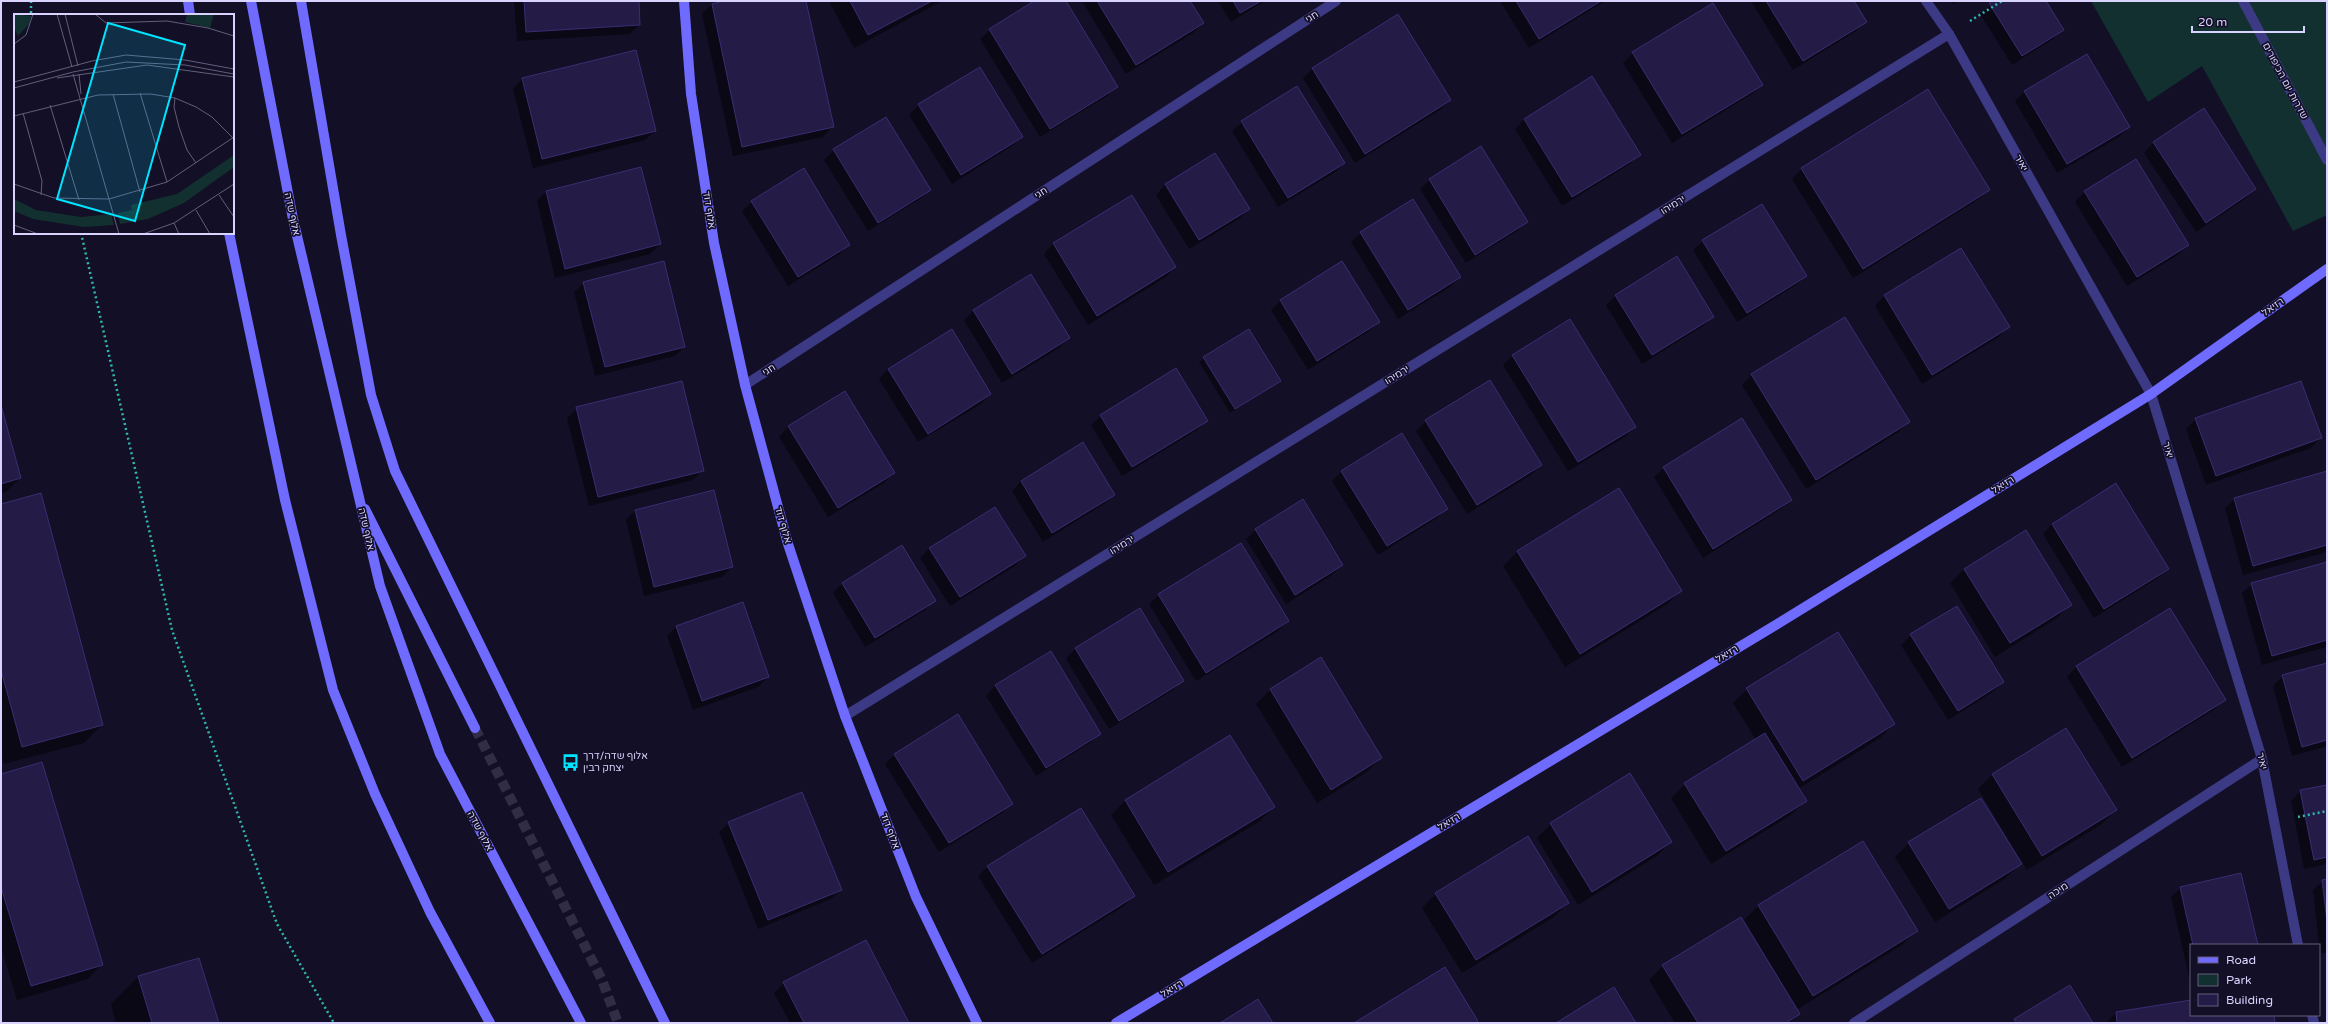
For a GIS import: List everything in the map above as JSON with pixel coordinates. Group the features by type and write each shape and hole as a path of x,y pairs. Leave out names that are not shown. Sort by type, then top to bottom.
{"main road":[{"path":"188,1 190,14"},
{"name":"אלוף שדה","path":"252,1 293,219 380,586 440,754 581,1023"},
{"path":"301,1 341,235 371,395 395,471 665,1023"},
{"name":"אלוף דוד","path":"684,1 691,94 714,243 745,385 788,544 845,716 916,897 977,1023"},
{"path":"228,234 285,500 333,690 375,794 430,912 490,1023"},
{"name":"רזיאל","path":"1116,1023 1779,623 2151,394 2327,269"},
{"path":"358,493 475,728"}],"street":[{"name":"חגי","path":"745,385 1336,1"},
{"name":"יאיר","path":"1926,1 1949,34 2151,394 2262,759 2298,944"},
{"name":"שדרות יום הכיפורים","path":"2243,1 2327,160"},
{"name":"ירמיהו","path":"845,716 1949,34"},
{"name":"מיכה","path":"1854,1023 2262,759"}],"path":[{"path":"31,1 31,14"},
{"path":"1949,34 2002,1"},
{"path":"81,234 172,630 277,924 334,1023"}],"green space":[{"path":"2091,1 2327,1 2327,215 2293,231 2202,66 2148,102"}],"building":[{"path":"524,1 639,1 640,25 526,32"},
{"path":"723,1 806,1 834,127 742,147 712,4"},
{"path":"850,1 932,1 868,35"},
{"path":"1034,1 1066,1 1118,87 1050,129 989,29"},
{"path":"1097,1 1190,1 1204,23 1136,65"},
{"path":"1233,1 1261,1 1240,13"},
{"path":"1516,1 1601,1 1539,39"},
{"path":"1766,1 1854,1 1867,22 1803,61"},
{"path":"1993,1 2046,1 2064,30 2022,56 1989,3"},
{"path":"1713,3 1763,85 1682,134 1632,52"},
{"path":"1398,14 1451,100 1365,154 1312,68"},
{"path":"636,50 656,131 542,159 522,78"},
{"path":"2087,54 2130,127 2067,164 2024,91"},
{"path":"980,67 1023,137 961,175 918,104"},
{"path":"1592,76 1641,155 1572,197 1524,119"},
{"path":"1297,86 1345,163 1288,198 1241,121"},
{"path":"1928,89 1990,190 1863,269 1801,168"},
{"path":"2204,108 2256,189 2206,223 2153,142"},
{"path":"886,117 931,190 878,223 833,149"},
{"path":"1481,146 1528,222 1475,255 1429,179"},
{"path":"1215,153 1250,209 1199,240 1165,184"},
{"path":"2136,159 2189,245 2137,277 2084,191"},
{"path":"641,167 661,244 565,269 546,191"},
{"path":"804,168 850,245 798,277 751,201"},
{"path":"1132,195 1176,267 1097,316 1053,243"},
{"path":"1413,199 1461,277 1408,310 1360,232"},
{"path":"1762,204 1807,276 1747,313 1702,240"},
{"path":"1961,248 2010,327 1932,375 1884,295"},
{"path":"1677,256 1714,317 1652,355 1615,295"},
{"path":"664,261 685,347 605,367 583,282"},
{"path":"1342,261 1380,322 1317,361 1280,300"},
{"path":"1031,274 1070,338 1012,374 973,310"},
{"path":"1845,317 1910,422 1816,480 1751,374"},
{"path":"1570,319 1636,427 1578,462 1512,355"},
{"path":"952,329 991,394 928,434 888,369"},
{"path":"1249,329 1281,381 1235,409 1203,357"},
{"path":"1176,368 1208,421 1132,467 1100,415"},
{"path":"1490,380 1542,465 1477,505 1425,420"},
{"path":"682,381 704,471 598,497 576,407"},
{"path":"2301,381 2322,438 2216,476 2195,418"},
{"path":"845,391 895,473 838,508 788,426"},
{"path":"1,405 21,478 1,484"},
{"path":"1742,418 1792,500 1713,549 1663,467"},
{"path":"1402,433 1448,509 1387,546 1341,471"},
{"path":"1083,442 1115,495 1052,533 1021,481"},
{"path":"2327,471 2327,545 2253,566 2234,498"},
{"path":"2116,483 2169,569 2104,609 2052,524"},
{"path":"1619,488 1682,591 1580,654 1517,551"},
{"path":"714,490 733,567 654,587 635,510"},
{"path":"41,493 103,725 22,747 1,670 1,504"},
{"path":"1303,499 1343,565 1295,595 1255,529"},
{"path":"995,507 1026,556 960,597 929,548"},
{"path":"2026,530 2072,605 2010,643 1964,569"},
{"path":"1241,543 1289,621 1206,673 1158,594"},
{"path":"902,545 936,601 875,638 842,583"},
{"path":"2327,562 2327,640 2272,656 2251,583"},
{"path":"743,602 769,677 702,701 676,626"},
{"path":"1957,606 2004,682 1958,711 1910,634"},
{"path":"1140,608 1184,681 1119,721 1075,648"},
{"path":"2170,608 2226,700 2132,758 2076,666"},
{"path":"1838,632 1895,724 1803,781 1746,688"},
{"path":"1051,651 1101,734 1046,768 995,685"},
{"path":"1321,657 1382,758 1331,790 1270,689"},
{"path":"2327,663 2327,740 2302,747 2282,675"},
{"path":"958,714 1013,804 949,843 894,754"},
{"path":"2066,728 2117,810 2042,856 1992,774"},
{"path":"1765,733 1807,801 1726,851 1684,783"},
{"path":"1230,735 1275,807 1168,872 1125,800"},
{"path":"42,762 103,965 31,986 1,887 1,774"},
{"path":"1630,773 1672,842 1592,892 1550,823"},
{"path":"2327,785 2327,857 2314,860 2300,790"},
{"path":"802,792 842,890 768,920 728,822"},
{"path":"1981,798 2022,864 1949,909 1908,842"},
{"path":"1081,808 1135,896 1042,954 987,866"},
{"path":"1528,836 1569,903 1476,960 1435,893"},
{"path":"1863,841 1918,931 1813,996 1758,905"},
{"path":"2241,873 2258,944 2193,944 2180,887"},
{"path":"2327,879 2327,921 2322,880"},
{"path":"1741,917 1800,1014 1786,1023 1698,1023 1662,965"},
{"path":"866,940 909,1023 804,1023 783,982"},
{"path":"199,958 219,1023 152,1023 138,976"},
{"path":"1445,967 1478,1021 1475,1023 1354,1023"},
{"path":"2070,985 2093,1023 2016,1023 2014,1019"},
{"path":"1614,987 1636,1023 1556,1023"},
{"path":"1258,999 1273,1023 1220,1023"},
{"path":"2190,1000 2190,1016 2274,1016 2275,1023 2117,1023 2116,1012"}],"tunnel":[{"path":"475,728 602,980 618,1023"}],"place":[{"name":"אלוף שדה/דרך יצחק רבין","path":"570,762"}]}
